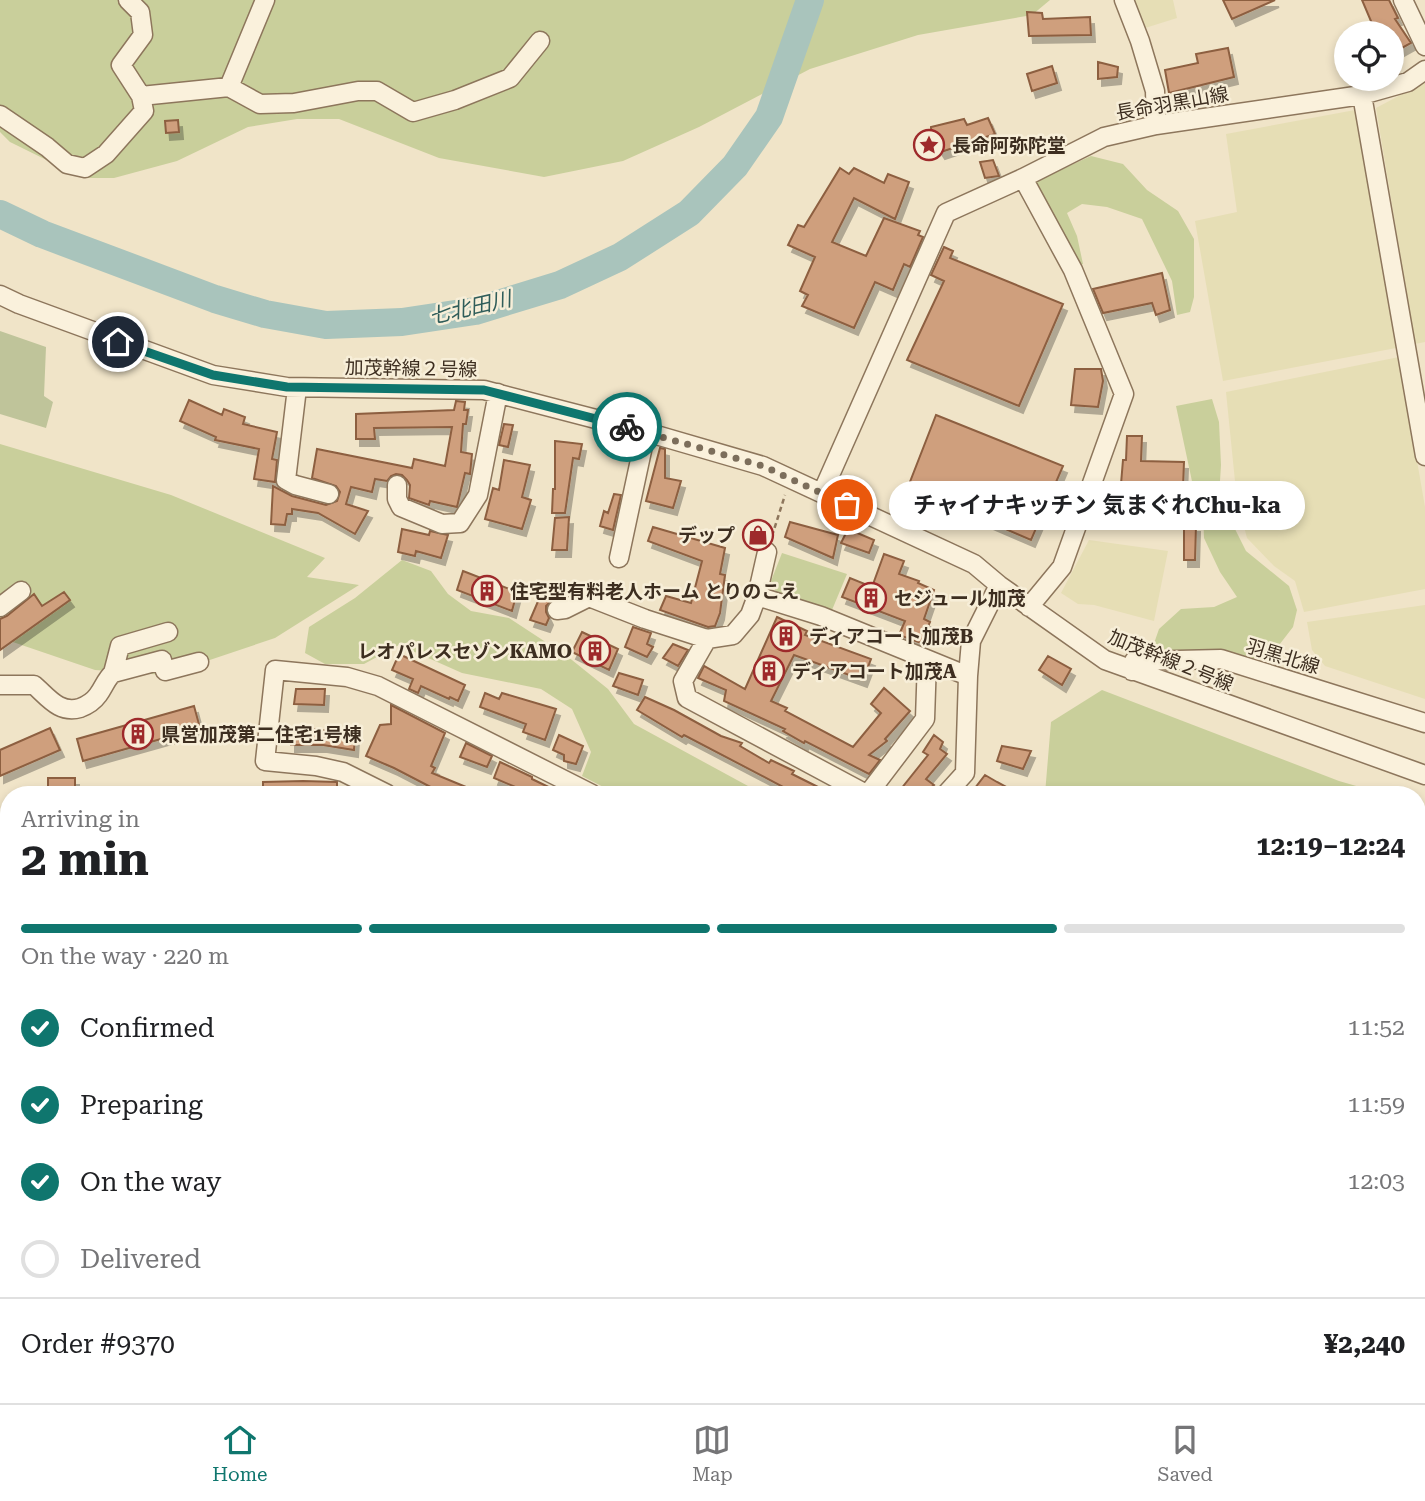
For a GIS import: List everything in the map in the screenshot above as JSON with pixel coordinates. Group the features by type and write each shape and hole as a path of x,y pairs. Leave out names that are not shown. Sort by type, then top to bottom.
{"street":[{"path":"0,115 67,164 85,168 106,154 144,111 141,96 121,65 144,35 140,12 128,0"},
{"path":"229,87 265,0"},
{"path":"1124,0 1155,90 1156,125"},
{"path":"1403,0 1425,46"},
{"path":"141,96 229,87 260,104 293,103 358,91 377,91 413,112 454,100 510,78 541,41"},
{"name":"長命羽黒山線","path":"822,493 946,213 1104,137 1156,125 1362,95 1408,82 1425,70"},
{"path":"1362,95 1425,456"},
{"path":"1023,178 1073,270 1124,394 1062,567 1029,607"},
{"name":"加茂幹線２号線","path":"0,295 118,342 213,375 297,388 484,390 763,466 974,564 1029,607 1105,660 1425,775"},
{"path":"297,388 286,480 329,494"},
{"path":"397,485 397,499 401,507 442,524 460,523 478,495 498,393"},
{"path":"619,558 646,432"},
{"path":"556,610 565,609 589,597 645,620 707,639 733,635 750,615 767,552"},
{"path":"954,786 965,774 971,641 999,585"},
{"path":"0,607 21,592"},
{"path":"757,596 821,616 968,676"},
{"path":"113,673 120,646 168,632"},
{"path":"707,639 683,681 687,698 852,786"},
{"name":"羽黒北線","path":"1132,671 1134,661 1221,659 1425,723"},
{"path":"0,685 34,685 52,703 70,710 83,707 94,700 113,673 162,660 165,671 199,662"},
{"path":"873,786 925,719 927,660"},
{"path":"371,786 343,772 316,766 265,761 275,670 347,677 378,686 576,786"}],"path":[{"path":"767,552 791,478"}],"shaded area":[{"path":"1131,0 1173,0 1177,18 1142,29"},
{"path":"1425,82 1425,342 1415,344 1376,108"},
{"path":"1355,110 1396,348 1223,381 1195,221 1237,212 1226,134"},
{"path":"1399,357 1425,507 1425,589 1304,612 1295,581 1274,566 1247,538 1237,501 1226,392"},
{"path":"1089,540 1168,551 1154,621 1094,605 1078,604 1061,593"},
{"path":"1425,605 1425,699 1325,666 1312,650 1307,622"}],"green space":[{"path":"0,0 1050,0 1032,15 918,35 810,69 699,127 623,161 544,177 439,158 339,119 297,119 248,127 177,161 114,178 83,178 10,142 0,132"},
{"path":"1091,156 1123,164 1147,190 1178,211 1194,239 1194,297 1190,312 1177,315 1172,281 1142,219 1107,207 1082,204 1067,213 1077,236 1083,264 1077,266 1034,182"},
{"path":"0,331 46,347 44,396 53,402 46,428 0,414"},
{"path":"1212,399 1219,422 1219,497 1246,551 1289,586 1297,610 1293,627 1269,658 1251,658 1223,652 1151,652 1159,629 1181,609 1214,607 1237,597 1220,572 1204,538 1202,486 1193,486 1176,406"},
{"path":"0,444 171,495 325,558 307,577 359,585 275,638 165,675 95,670 4,639 0,636"},
{"path":"782,553 847,574 832,610 776,592 771,581"},
{"path":"402,560 431,571 448,594 471,611 509,618 567,656 608,689 634,724 748,786 601,786 582,776 591,752 572,709 541,689 462,673 399,645 364,664 325,664 305,653 309,627 355,598"},
{"path":"1102,690 1356,786 1046,786 1051,722"}],"building":[{"path":"1223,0 1275,0 1232,19"},
{"path":"1362,0 1389,0 1398,18 1395,19 1396,21 1371,21"},
{"path":"1027,12 1042,13 1043,19 1090,17 1091,35 1029,36"},
{"path":"1404,32 1411,43 1404,47"},
{"path":"1228,48 1234,77 1169,93 1165,70 1198,63 1196,54"},
{"path":"1098,62 1118,67 1117,77 1098,79"},
{"path":"1052,66 1057,83 1032,91 1027,74"},
{"path":"988,118 995,134 941,152 937,146 932,147 931,127 964,119 967,125"},
{"path":"178,120 179,132 166,133 165,121"},
{"path":"993,160 999,176 985,178 980,162"},
{"path":"840,168 849,174 854,168 884,183 888,174 909,182 895,219 854,198 832,242 866,256 884,218 920,231 918,235 923,237 910,267 904,264 893,290 875,282 854,328 802,306 808,295 800,291 815,257 788,245 798,225 804,227"},
{"path":"944,247 953,251 950,258 1063,304 1019,406 907,360 944,281 931,275"},
{"path":"1162,273 1170,310 1156,315 1152,303 1103,313 1093,289"},
{"path":"1075,369 1101,369 1103,381 1098,407 1071,405"},
{"path":"189,400 222,415 224,409 245,417 243,424 277,432 272,459 277,460 275,482 254,479 259,449 215,440 216,437 180,421"},
{"path":"456,401 465,402 464,410 468,410 466,424 463,424 461,452 472,454 470,474 465,473 457,507 430,501 429,505 409,498 410,485 402,475 396,474 387,481 375,479 372,492 351,487 346,504 368,511 355,534 318,513 292,509 292,514 287,514 285,525 271,524 273,486 292,496 326,505 337,501 340,492 336,486 312,478 317,449 412,468 414,459 445,466 452,427 374,428 375,439 356,439 356,414 454,410"},
{"path":"936,415 1063,466 1031,540 908,487"},
{"path":"504,424 513,425 508,447 499,445"},
{"path":"1127,436 1142,436 1141,461 1184,462 1183,487 1121,484"},
{"path":"555,441 582,444 579,459 573,458 565,513 552,513"},
{"path":"660,448 665,449 665,478 681,481 673,508 646,501"},
{"path":"504,460 530,465 522,497 531,500 522,529 485,519 493,488 499,490"},
{"path":"1200,493 1199,520 1185,518 1186,494"},
{"path":"614,494 621,495 613,530 600,526 604,511 608,513"},
{"path":"569,517 567,550 552,550 555,518"},
{"path":"790,522 838,535 833,558 785,537"},
{"path":"1184,525 1196,525 1195,560 1184,560"},
{"path":"653,527 725,548 720,574 725,575 720,613 715,626 708,627 660,610 666,596 691,603 702,561 648,541"},
{"path":"402,529 429,535 430,531 448,535 441,558 416,551 415,556 398,552"},
{"path":"848,529 874,540 869,553 841,543"},
{"path":"884,554 904,561 899,574 934,590 924,619 930,622 921,643 899,635 905,621 842,597 850,578 872,587"},
{"name":"住宅型有料老人ホーム とりのこえ","path":"463,571 517,592 512,611 457,590"},
{"path":"545,585 560,591 557,599 546,606 549,618 546,625 530,620"},
{"path":"64,592 70,600 0,650 0,619 34,594 42,606"},
{"path":"777,617 807,631 805,635 871,659 863,680 794,655 771,701 787,708 785,711 853,747 881,713 871,704 884,688 910,711 885,739 887,741 869,755 880,760 869,774 805,741 804,743 783,731 785,729 724,701 726,690 698,678 704,666 745,689"},
{"path":"633,627 651,633 647,644 653,647 647,657 625,647"},
{"name":"レオパレスセゾンKAMO","path":"582,632 618,649 609,670 572,652"},
{"path":"673,644 688,650 678,666 663,658"},
{"path":"399,654 465,685 458,701 421,686 418,693 409,689 413,679 392,670"},
{"path":"1048,656 1071,669 1062,685 1039,670"},
{"path":"619,673 643,680 638,695 613,686"},
{"path":"296,689 325,689 324,705 294,704"},
{"path":"485,693 499,699 502,693 556,709 545,740 523,732 526,724 480,707"},
{"path":"645,697 721,736 742,743 740,746 769,763 771,760 794,771 792,774 816,786 781,786 684,735 682,737 637,710"},
{"path":"391,705 445,733 431,766 435,768 432,773 464,786 429,786 366,756 380,725 391,724"},
{"name":"県営加茂第二住宅1号棟","path":"194,706 200,728 83,761 77,739"},
{"path":"50,728 60,750 0,776 0,750"},
{"path":"291,728 355,735 354,750 323,745 291,745"},
{"path":"559,735 583,746 576,764 564,761 564,755 553,750"},
{"path":"934,735 943,742 940,749 947,754 926,779 934,785 903,786 928,755 923,752"},
{"path":"466,743 492,756 487,767 460,757"},
{"path":"1002,746 1031,751 1023,769 997,761"},
{"path":"500,762 546,786 513,786 494,778"},
{"path":"985,775 1005,786 977,786"},
{"path":"48,778 75,778 75,786 48,786"},
{"path":"263,782 337,782 337,786 263,786"}],"waterway":[{"name":"七北田川","path":"0,214 42,234 215,299 265,314 326,325 402,322 475,311 560,285 620,257 689,213 735,166 769,117 810,0"}],"way so far":[{"path":"627,427 763,466 847,505"}],"place":[{"name":"長命阿弥陀堂","path":"929,145"},
{"name":"チャイナキッチン 気まぐれChu-ka","path":"847,505"},
{"name":"デップ","path":"758,535"},
{"name":"住宅型有料老人ホーム とりのこえ","path":"487,591"},
{"name":"セジュール加茂","path":"871,598"},
{"name":"ディアコート加茂B","path":"786,636"},
{"name":"レオパレスセゾンKAMO","path":"595,651"},
{"name":"ディアコート加茂A","path":"769,671"},
{"name":"県営加茂第二住宅1号棟","path":"138,734"}],"route":[{"path":"118,342 213,375 287,387 484,390 627,427"}]}
